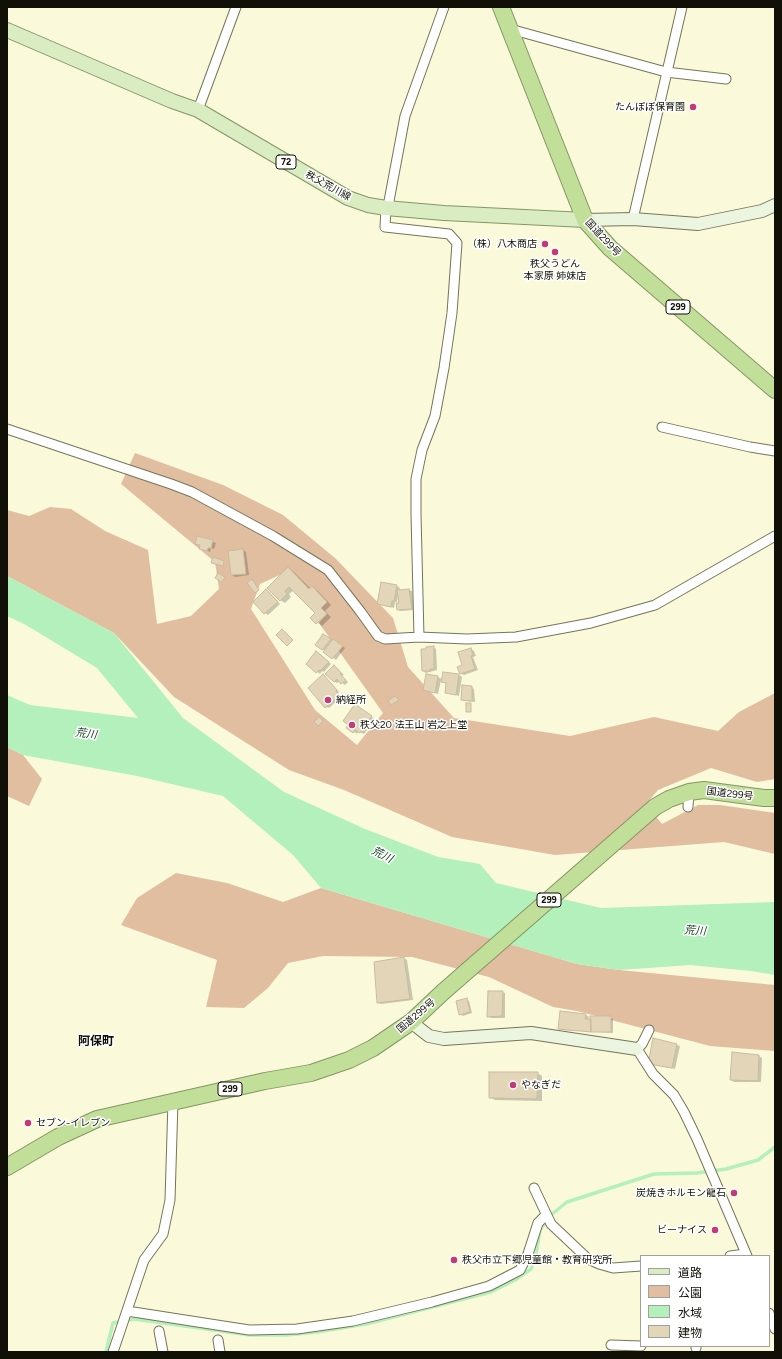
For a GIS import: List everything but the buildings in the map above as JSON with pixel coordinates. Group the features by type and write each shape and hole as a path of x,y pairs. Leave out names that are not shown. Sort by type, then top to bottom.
{"highway":[{"name":"国道299号","path":"501,7 585,220 610,248 775,390"},
{"name":"国道299号","path":"7,1167 58,1137 97,1119 265,1081 311,1073 349,1060 373,1048 411,1022 442,992 655,807 669,799 689,800 704,790 764,798 775,798"}],"main road":[{"name":"秩父荒川線","path":"7,30 172,101 198,110 348,198 368,205 444,213 585,220"}],"street":[{"path":"198,110 236,7"},
{"path":"419,638 416,479 422,450 435,416 444,368 452,313 457,243 449,234 385,227 386,208 389,201 405,116 444,7"},
{"path":"633,219 682,7"},
{"path":"510,29 666,72 726,79"},
{"path":"585,220 633,219 698,224 762,211 775,205"},
{"path":"662,427 750,447 775,451"},
{"path":"7,429 192,492 273,536 328,570 378,636 385,639 467,639 516,636 591,622 655,605 775,536"},
{"path":"411,1022 429,1036 444,1039 531,1033 637,1049 653,1074 674,1095 684,1112 746,1255"},
{"path":"637,1049 642,1044 649,1030"},
{"path":"113,1352 144,1260 163,1234 170,1200 173,1101"},
{"path":"534,1188 551,1224 588,1259 613,1268 640,1266"},
{"path":"127,1311 249,1330 298,1329 353,1321 432,1302 489,1286 520,1270 528,1254 538,1223 546,1215"},
{"path":"770,1316 775,1329"},
{"path":"159,1331 163,1352"},
{"path":"218,1340 220,1352"},
{"path":"611,1345 640,1346"}],"green space":[{"path":"135,453 223,485 283,515 335,558 393,618 408,667 454,718 570,736 654,717 718,731 739,712 775,693 775,779 757,782 711,768 658,790 646,804 662,824 698,805 720,805 775,813 775,854 724,842 555,855 452,837 344,790 289,770 174,697 114,633 7,576 7,510 29,516 50,507 71,509 105,531 148,550 157,624 191,616 219,589 215,562 121,484","holes":["284,573 326,614 319,623 383,713 357,745 315,710 251,609 260,584"]},
{"path":"7,747 23,755 42,779 29,806 7,796"},
{"path":"176,873 227,883 283,902 321,888 577,964 619,970 775,985 775,1051 710,1046 577,1011 553,1007 489,977 412,957 323,956 288,963 268,988 244,1008 206,1007 217,960 121,925 137,898"}],"water":[{"name":"荒川","path":"7,576 114,633 183,718 284,792 365,829 438,857 480,864 496,883 601,908 775,902 775,975 690,965 619,970 577,964 321,888 293,855 223,796 137,776 23,755 7,747 7,695 30,705 138,718 97,668 26,625 7,616"}],"waterway":[{"path":"106,1352 113,1323 134,1319 250,1335 287,1335 366,1324 491,1292 515,1280 531,1269 536,1254 540,1230 552,1214 567,1202 654,1174 697,1173 726,1169 758,1160 775,1147"}],"place":[{"name":"たんぽぽ保育園","path":"693,107"},
{"name":"（株）八木商店","path":"545,244"},
{"name":"秩父うどん 本家原 姉妹店","path":"555,252"},
{"name":"納経所","path":"328,700"},
{"name":"秩父20 法王山 岩之上堂","path":"352,725"},
{"name":"やなぎだ","path":"513,1085"},
{"name":"セブン-イレブン","path":"28,1123"},
{"name":"炭焼きホルモン龍石","path":"734,1193"},
{"name":"ビーナイス","path":"715,1230"},
{"name":"秩父市立下郷児童館・教育研究所","path":"454,1260"}],"district":[{"name":"阿保町","path":"96,1041"}]}
